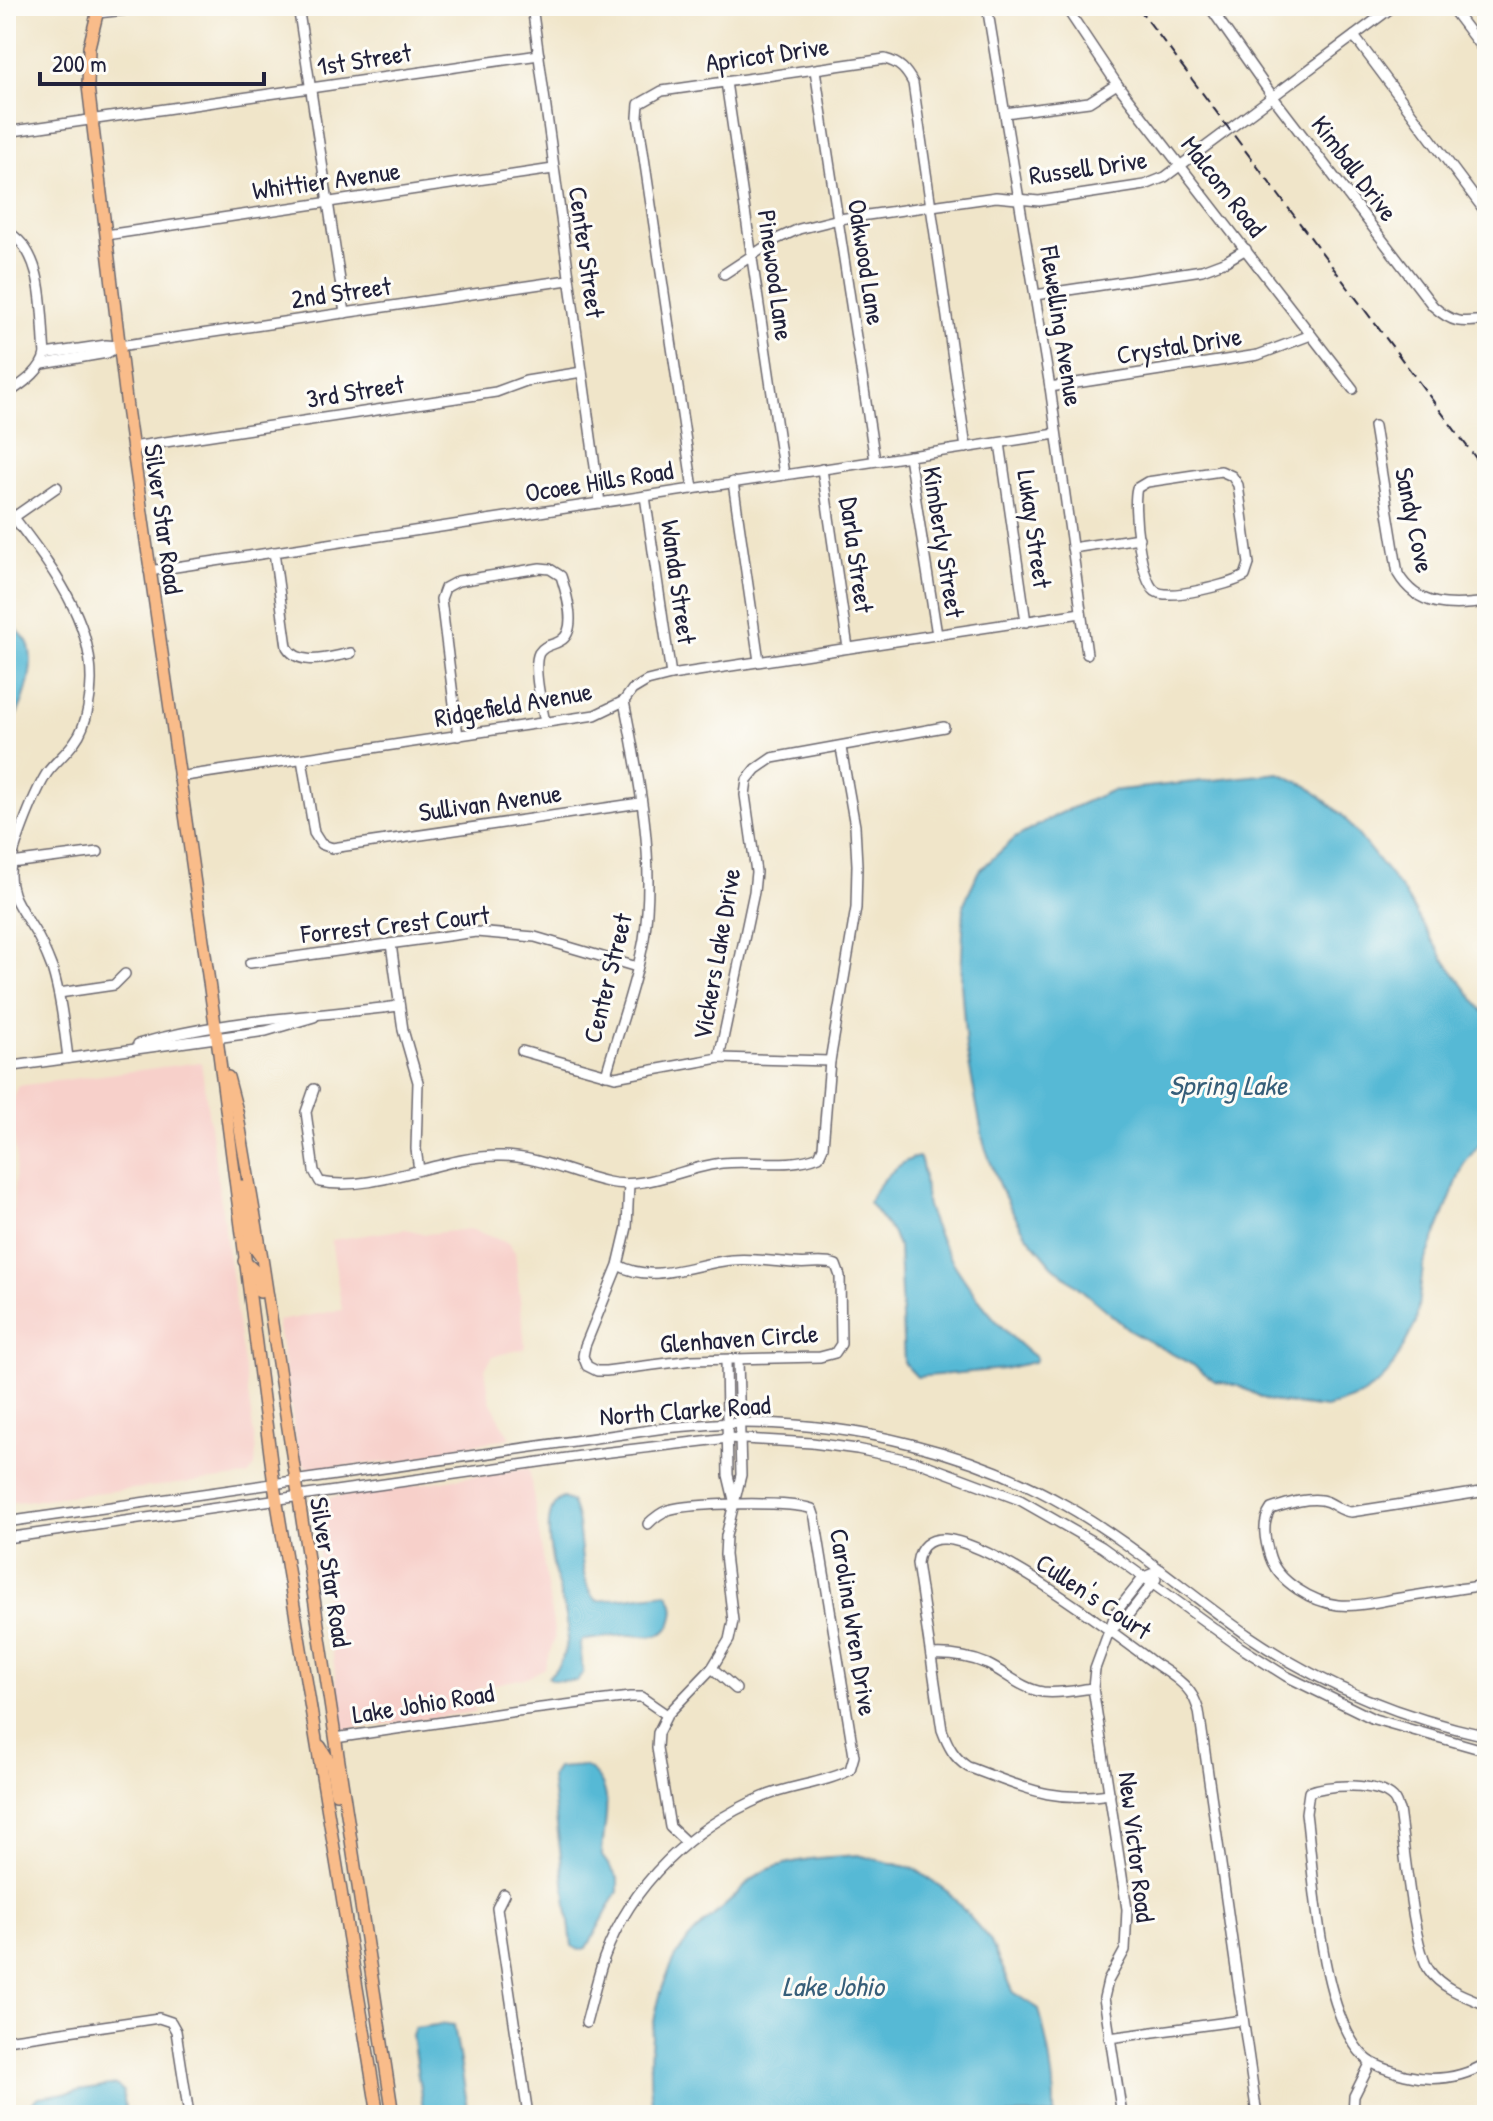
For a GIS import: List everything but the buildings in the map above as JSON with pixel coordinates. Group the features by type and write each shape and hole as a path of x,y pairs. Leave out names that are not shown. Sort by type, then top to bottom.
{"main road":[{"name":"Silver Star Road","path":"98,10 87,66 132,447 216,1032 276,1500 378,2115"},
{"name":"Silver Star Road","path":"216,1032 237,1111 262,1258 393,2115"},
{"path":"231,1156 242,1181 251,1243 262,1258"},
{"path":"244,1261 257,1273 268,1337 276,1354"},
{"path":"318,1745 331,1764 350,1875 357,1881"},
{"path":"368,2054 375,2054 384,2115"}],"street":[{"path":"98,10 164,6"},
{"path":"298,6 345,313"},
{"name":"Center Street","path":"532,6 600,503"},
{"name":"Flewelling Avenue","path":"987,6 1050,387 1087,654"},
{"name":"Malcom Road","path":"1065,6 1117,84 1353,389"},
{"name":"Kimball Drive","path":"1209,6 1273,97 1433,306 1448,319 1466,323 1487,320"},
{"path":"1217,17 1231,6"},
{"name":"Russell Drive","path":"724,274 751,255 799,229 839,219 996,197 1039,201 1145,185 1165,177 1394,6"},
{"path":"1450,6 1487,55"},
{"path":"1354,36 1487,214"},
{"name":"1st Street","path":"6,132 539,55"},
{"name":"Apricot Drive","path":"693,489 638,117 639,104 652,94 726,82 885,59 896,62 907,72 913,83 966,448"},
{"name":"Oakwood Lane","path":"815,70 875,461"},
{"name":"Pinewood Lane","path":"726,82 784,475"},
{"path":"1005,113 1089,102 1117,84"},
{"name":"Whittier Avenue","path":"106,235 553,169"},
{"path":"6,231 23,242 34,261 44,359 6,395"},
{"path":"1035,295 1202,270 1246,249"},
{"name":"2nd Street","path":"44,359 106,345 119,346 568,280"},
{"name":"Crystal Drive","path":"1050,387 1258,355 1311,335"},
{"name":"3rd Street","path":"132,447 496,392 526,381 582,372"},
{"name":"Sandy Cove","path":"1374,426 1398,574 1407,589 1429,602 1467,605 1487,602"},
{"name":"Ocoee Hills Road","path":"149,571 1056,434"},
{"name":"Lukay Street","path":"1000,443 1026,622"},
{"name":"Kimberly Street","path":"909,456 937,635"},
{"name":"Darla Street","path":"822,469 848,648"},
{"path":"1221,471 1232,476 1238,485 1249,564 1245,576 1234,582 1166,595 1154,590 1147,581 1139,538 1134,500 1137,488 1147,482 1221,471"},
{"path":"733,482 759,661"},
{"path":"14,517 57,487"},
{"name":"Wanda Street","path":"645,496 671,675"},
{"path":"6,507 49,564 67,594 84,631 90,666 91,693 86,720 76,740 47,774 33,802 11,863 11,906 45,949 59,993 68,1058"},
{"path":"1072,548 1139,538"},
{"path":"274,552 287,647 293,656 304,660 351,653"},
{"path":"458,736 441,599 445,588 458,581 540,568 550,569 561,576 570,626 567,636 559,643 546,645 538,655 545,722"},
{"name":"Ridgefield Avenue","path":"178,777 595,715 624,701 636,687 647,681 671,675 1081,613"},
{"name":"Center Street","path":"606,1075 637,967 649,890 648,852 624,701"},
{"name":"Vickers Lake Drive","path":"719,1058 754,892 756,872 745,795 747,780 772,758 944,727"},
{"path":"314,1089 306,1112 314,1171 320,1182 335,1185 469,1158 501,1156 534,1159 608,1182 629,1184 720,1163 805,1161 819,1156 823,1147 830,1061 856,908 855,826 841,748"},
{"name":"Sullivan Avenue","path":"302,759 314,833 321,844 332,848 640,803"},
{"path":"11,863 98,852"},
{"name":"Forrest Crest Court","path":"250,963 476,932 535,937 637,967"},
{"path":"391,944 403,1030 418,1082 416,1139 419,1170"},
{"path":"59,993 114,985 125,974"},
{"path":"6,1067 216,1032 266,1031 314,1017 399,1006"},
{"path":"522,1051 615,1077 719,1058 830,1061"},
{"name":"Glenhaven Circle","path":"618,1265 631,1273 651,1275 729,1260 775,1260 796,1264 824,1261 836,1265 840,1276 841,1344 835,1353 820,1357 692,1360 606,1371 587,1366 583,1356 585,1346 618,1265 627,1227 629,1184"},
{"path":"586,2023 604,1958 624,1916 654,1876 686,1842 670,1827 657,1748 658,1733 667,1715 712,1668 729,1640 733,1621 725,1555 726,1536 741,1475 738,1359"},
{"path":"726,1360 728,1475 736,1504"},
{"name":"North Clarke Road","path":"6,1522 665,1428 727,1423 811,1427 920,1447 975,1465 1065,1505 1104,1529 1250,1637 1347,1691 1405,1715 1487,1736"},
{"name":"North Clarke Road","path":"6,1538 602,1453 728,1438 857,1449 918,1462 973,1481 1056,1519 1102,1547 1240,1647 1286,1676 1374,1719 1487,1751"},
{"path":"728,1475 741,1475"},
{"path":"1487,1491 1351,1512 1345,1512 1324,1500 1314,1500 1271,1509 1264,1525 1269,1554 1280,1574 1306,1594 1335,1605 1364,1604 1487,1585"},
{"path":"648,1524 670,1509 736,1504"},
{"name":"Carolina Wren Drive","path":"686,1842 726,1813 753,1801 805,1783 837,1777 850,1770 854,1756 812,1509 796,1505 736,1504"},
{"path":"91,1511 93,1526"},
{"name":"Cullen's Court","path":"1110,1794 1080,1799 1048,1797 968,1767 948,1747 942,1730 917,1563 918,1552 929,1541 943,1539 961,1542 995,1557 1110,1630 1192,1694 1199,1711 1256,2114"},
{"name":"New Victor Road","path":"1122,2115 1104,1998 1108,1981 1125,1950 1127,1919 1093,1688 1095,1669 1116,1612 1144,1577 1161,1570"},
{"name":"New Victor Road","path":"1110,1630 1125,1619 1153,1585 1161,1570"},
{"path":"931,1655 955,1654 971,1658 1023,1686 1041,1692 1060,1693 1093,1688"},
{"path":"712,1668 736,1689"},
{"name":"Lake Johio Road","path":"335,1738 517,1711 641,1697 667,1715"},
{"path":"1487,2005 1457,1993 1429,1970 1419,1945 1399,1810 1393,1797 1377,1790 1347,1785 1309,1792 1306,1813 1329,1985 1350,2038 1371,2062 1420,2079 1447,2079 1474,2071 1487,2063"},
{"path":"504,1894 497,1908 528,2115"},
{"path":"6,2040 159,2018 171,2022 176,2031 189,2115"},
{"path":"1109,2038 1243,2020"},
{"path":"1353,2115 1354,2096 1371,2062"},
{"path":"1248,2115 1256,2114"}],"shaded area":[{"path":"201,1062 256,1450 255,1466 248,1476 6,1503 6,1227 13,1209 16,1156 11,1109 18,1086"},
{"path":"406,1229 426,1234 470,1229 508,1243 515,1252 525,1346 493,1356 485,1369 490,1401 510,1438 463,1446 407,1461 308,1469 299,1459 277,1321 342,1310 331,1240"},
{"path":"529,1468 555,1638 544,1668 529,1677 481,1687 474,1693 472,1702 476,1712 343,1730 313,1512 332,1497"}],"water":[{"path":"6,619 28,643 31,664 23,701 6,730"},
{"name":"Spring Lake","path":"1279,773 1308,786 1342,815 1402,890 1443,958 1487,1017 1487,1134 1464,1164 1423,1267 1416,1323 1391,1370 1378,1384 1360,1396 1326,1408 1269,1401 1239,1386 1215,1381 1193,1365 1133,1333 1052,1265 1026,1234 1012,1211 984,1144 966,1047 961,983 964,904 978,872 1015,838 1110,791"},
{"path":"919,1157 927,1206 944,1247 971,1289 1003,1328 1036,1358 1034,1362 1004,1369 917,1377 904,1363 899,1248 893,1234 869,1202 890,1174 904,1162"},
{"path":"563,1498 571,1502 576,1513 583,1570 591,1594 598,1601 667,1593 674,1610 669,1627 659,1635 582,1640 583,1673 577,1681 548,1677 562,1659 568,1636 549,1536 549,1519 554,1506"},
{"path":"584,1766 595,1774 606,1795 602,1856 618,1878 618,1891 587,1948 579,1950 572,1946 551,1777 557,1768"},
{"name":"Lake Johio","path":"858,1855 915,1869 948,1892 990,1940 1014,1993 1039,2009 1050,2062 1054,2115 654,2115 650,2056 655,2015 667,1976 686,1943 762,1872 823,1857"},
{"path":"454,2025 469,2115 424,2115 412,2036 415,2028"},
{"path":"116,2085 123,2091 126,2115 32,2115 32,2103 39,2097"}],"railway":[{"path":"1137,6 1487,473"}]}
